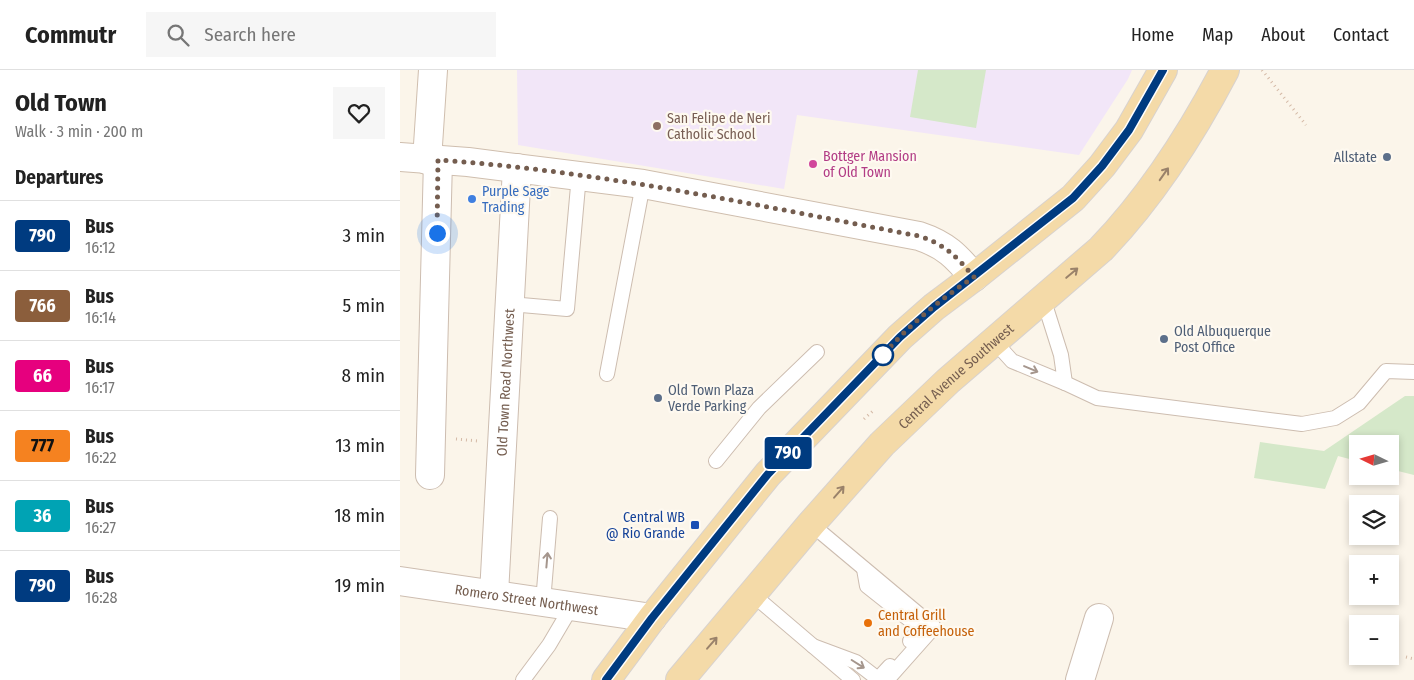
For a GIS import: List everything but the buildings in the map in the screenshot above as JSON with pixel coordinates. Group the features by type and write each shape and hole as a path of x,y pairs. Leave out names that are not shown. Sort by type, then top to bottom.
{"main road":[{"path":"606,680 652,618 768,474 900,337 934,307 1073,198 1102,166 1129,130 1163,70"},
{"name":"Central Avenue Southwest","path":"680,680 811,524 882,444 994,340 1101,249 1157,183 1178,153 1225,70"}],"street":[{"path":"430,475 433,70"},
{"path":"400,157 517,168 643,184 919,236 937,242 952,252 974,277"},
{"name":"Old Town Road Northwest","path":"494,594 517,168"},
{"name":"Romero Street Northwest","path":"400,581 652,618"},
{"path":"1080,680 1099,618"}],"lane":[{"path":"510,304 567,309 579,175"},
{"path":"607,374 643,184"},
{"path":"1043,298 1061,355 1065,384"},
{"path":"994,340 1012,361 1097,398 1302,424 1335,418 1360,403 1386,371 1414,372"},
{"path":"716,461 759,408 817,352"},
{"path":"543,602 550,518"},
{"path":"811,524 934,627 887,680"},
{"path":"813,646 856,662 878,679 920,628 868,586 864,569"},
{"path":"752,594 853,680"},
{"path":"523,680 549,644 572,606"}],"path":[{"path":"1262,70 1306,125"},
{"path":"864,419 874,410"},
{"path":"431,437 502,443"},
{"path":"1406,657 1414,659"}],"shaded area":[{"name":"San Felipe de Neri Catholic School","path":"517,70 1132,70 1079,155 797,115 784,189 518,145"}],"green space":[{"path":"918,70 986,70 976,128 910,117"},
{"path":"1405,396 1414,396 1414,475 1399,471 1399,435 1349,435 1349,459 1338,456 1325,489 1254,478 1260,442 1324,451"}],"bus line":[{"name":"790","path":"606,680 652,618 768,474 900,337 934,307 1073,198 1102,166 1129,130 1163,70"}],"place":[{"name":"San Felipe de Neri Catholic School","path":"657,126"},
{"name":"Allstate","path":"1387,157"},
{"name":"Bottger Mansion of Old Town","path":"813,164"},
{"name":"Purple Sage Trading","path":"472,199"},
{"name":"Old Albuquerque Post Office","path":"1164,339"},
{"name":"Old Town Plaza Verde Parking","path":"658,398"},
{"name":"Central WB @ Rio Grande","path":"695,525"},
{"name":"Central Grill and Coffeehouse","path":"868,623"}],"route":[{"path":"437,233 438,160 468,162 643,184 919,236 937,242 952,252 974,277 934,307 883,355"}]}
